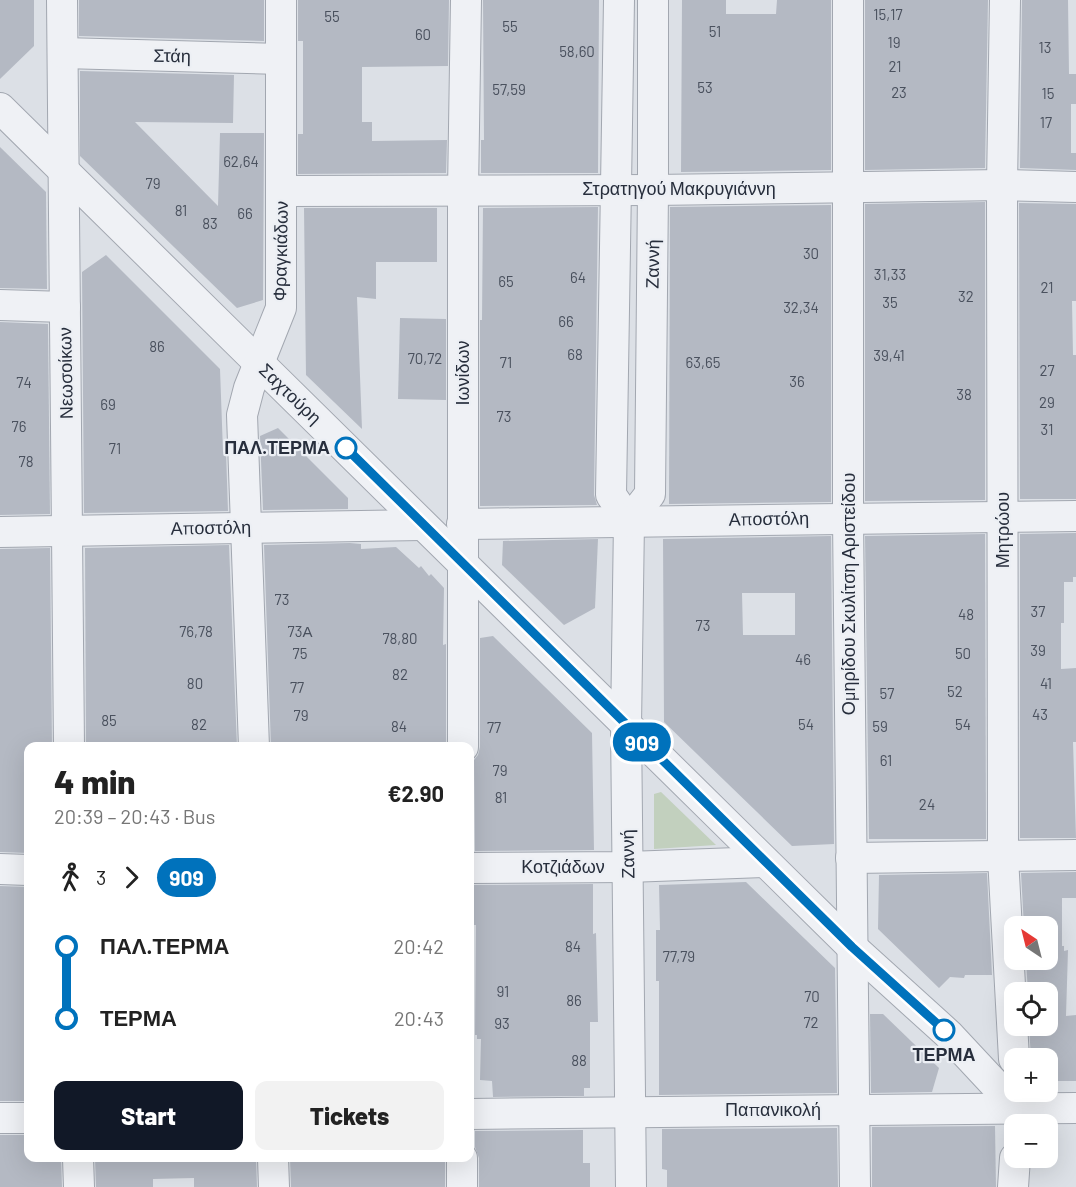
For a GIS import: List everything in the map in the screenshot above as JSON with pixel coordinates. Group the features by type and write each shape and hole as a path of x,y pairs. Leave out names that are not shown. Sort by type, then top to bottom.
{"street":[{"name":"Νεωσοίκων","path":"62,0 69,742"},
{"name":"Φραγκιάδων","path":"254,742 242,415 258,363 281,308 281,0"},
{"name":"Ιωνίδων","path":"463,742 463,191 466,0"},
{"name":"Ζαννή","path":"620,0 611,495 629,521 626,726 631,1187"},
{"name":"Ζαννή","path":"629,521 650,494 653,0"},
{"name":"Ομηρίδου Σκυλίτση Αριστείδου","path":"848,0 848,518 855,1187"},
{"name":"Μητρώου","path":"1005,0 1002,185 1003,857 1013,1048"},
{"name":"Στάη","path":"63,53 281,59"},
{"name":"Σαχτούρη","path":"0,108 852,947 948,1034 1016,1108"},
{"name":"Στρατηγού Μακρυγιάννη","path":"282,191 653,190 1002,185 1076,187"},
{"path":"0,305 65,307"},
{"name":"Αποστόλη","path":"462,524 1076,516"},
{"name":"Αποστόλη","path":"0,532 422,525"},
{"path":"851,858 1076,855"},
{"name":"Κοτζιάδων","path":"474,868 628,867 765,862"},
{"path":"0,870 24,870"},
{"name":"Παπανικολή","path":"474,1114 1076,1108"},
{"path":"0,1118 24,1118"},
{"path":"78,1162 79,1187"},
{"path":"273,1162 274,1187"},
{"path":"462,1162 462,1187"},
{"path":"1013,1187 1014,1168"}],"green space":[{"path":"661,792 716,845 654,849 654,794"}],"building":[{"path":"0,0 34,0 34,46 0,79"},
{"path":"79,0 264,0 264,41 79,36"},
{"path":"298,0 449,0 448,66 362,67 362,122 372,122 372,141 447,140 446,173 298,174 298,134 303,134 303,41 298,41"},
{"path":"483,0 599,0 598,173 481,173 481,140 484,140"},
{"path":"682,0 726,0 726,14 776,14 777,0 831,0 831,170 681,172"},
{"path":"865,0 988,0 985,168 865,170"},
{"path":"1022,0 1068,0 1069,74 1076,74 1076,104 1071,104 1071,153 1076,153 1076,170 1020,168"},
{"path":"80,71 234,75 233,123 135,122 218,206 220,133 264,133 263,300 237,308 80,156"},
{"path":"0,147 46,192 47,289 0,288"},
{"path":"985,202 985,500 865,501 865,204"},
{"path":"1019,203 1076,204 1076,301 1072,301 1073,355 1076,355 1076,499 1020,499"},
{"path":"831,205 831,502 669,504 670,207"},
{"path":"598,207 594,495 597,505 480,506 480,320 482,320 483,208"},
{"path":"304,208 437,208 437,262 376,262 376,299 357,297 362,429 306,375"},
{"path":"106,255 220,369 228,511 84,513 82,272"},
{"path":"400,318 446,319 446,400 398,399"},
{"path":"0,322 48,324 50,514 0,515"},
{"path":"278,428 348,498 348,509 263,510 260,436"},
{"path":"1076,533 1076,577 1073,577 1073,582 1064,582 1061,669 1076,668 1076,742 1073,742 1076,838 1020,838 1020,534"},
{"path":"985,534 986,839 869,839 865,536"},
{"path":"831,536 834,844 792,846 664,722 663,539","holes":["742,593 795,593 795,635 743,635"]},
{"path":"598,539 595,608 564,625 502,565 503,541"},
{"path":"350,543 361,544 361,549 396,547 419,568 421,566 429,576 431,574 444,588 446,742 271,742 264,545"},
{"path":"229,545 237,742 86,742 85,548"},
{"path":"50,548 52,742 24,742 24,853 0,852 0,549"},
{"path":"493,636 592,733 594,850 475,851 474,760 480,747 480,638"},
{"path":"1076,872 1076,898 1062,898 1062,946 1064,946 1064,951 1068,950 1066,1016 1076,1015 1076,1081 1058,1081 1058,1048 1030,1048 1030,1036 1058,1036 1058,982 1027,982 1027,970 1058,970 1058,916 1023,916 1021,873"},
{"path":"987,873 992,975 950,977 939,988 878,929 879,875"},
{"path":"746,882 835,968 837,1093 659,1095 659,981 656,981 656,930 660,930 659,885"},
{"path":"593,884 593,934 596,933 598,1022 590,1022 590,1088 584,1088 584,1096 493,1097 492,1081 480,1080 481,1039 477,1039 475,1035 474,885"},
{"path":"0,886 24,887 24,1101 0,1101"},
{"path":"870,1014 883,1014 939,1068 932,1092 871,1093"},
{"path":"995,1126 996,1187 872,1187 872,1127"},
{"path":"837,1128 838,1187 667,1187 667,1170 662,1169 662,1129"},
{"path":"583,1130 583,1163 590,1163 590,1187 479,1187 479,1158 475,1147 475,1131"},
{"path":"0,1135 24,1135 24,1162 61,1162 62,1187 0,1187"},
{"path":"95,1162 256,1162 257,1187 194,1187 194,1178 153,1179 153,1187 96,1187"},
{"path":"290,1162 445,1162 445,1187 291,1187"}],"bus line":[{"name":"909","path":"346,448 463,566 509,608 852,947 944,1030"}],"place":[{"name":"ΠΑΛ.ΤΕΡΜΑ","path":"346,448"},
{"name":"ΤΕΡΜΑ","path":"944,1030"}]}
